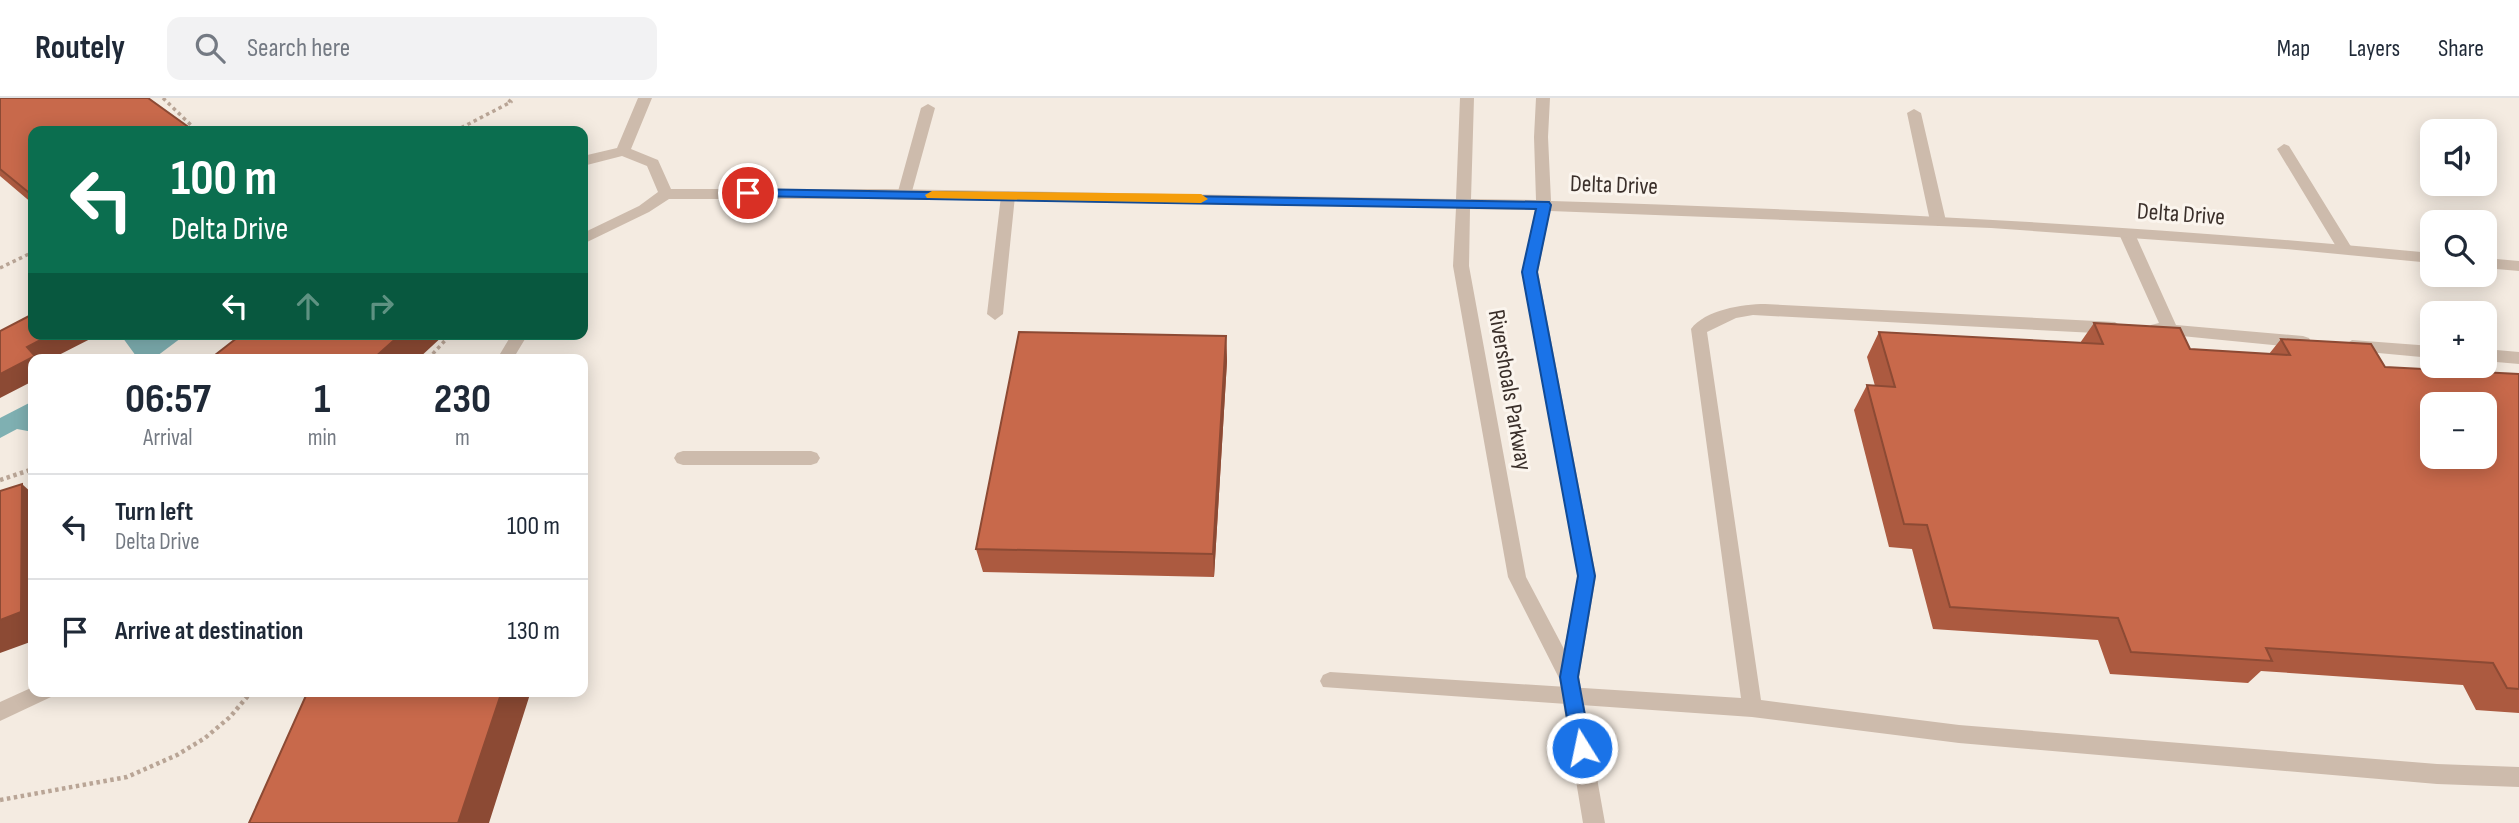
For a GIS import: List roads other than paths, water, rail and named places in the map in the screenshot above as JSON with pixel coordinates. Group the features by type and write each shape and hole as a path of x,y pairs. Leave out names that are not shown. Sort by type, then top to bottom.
{"street":[{"path":"624,151 645,98"},
{"name":"Rivershoals Parkway","path":"1467,98 1461,266 1517,577 1569,677 1594,823"},
{"name":"Rivershoals Parkway","path":"1544,98 1541,137 1544,205 1530,272 1587,576 1569,677"},
{"path":"904,195 928,108"},
{"path":"1914,114 1938,221"},
{"path":"2284,149 2345,249"},
{"path":"588,160 624,151 653,163 666,194 634,214 588,237"},
{"name":"Delta Drive","path":"666,194 1008,196 1544,205 1938,221 2345,249 2420,257"},
{"path":"995,314 1008,196"},
{"path":"2127,234 2170,329"},
{"path":"2497,264 2519,266"},
{"path":"1752,708 1699,329 1726,313 1761,308 1790,313 2170,329 2420,351"},
{"path":"2497,356 2519,358"},
{"path":"683,458 811,458"},
{"path":"1330,681 1752,708 1959,734 2437,774 2519,777"},
{"path":"0,712 31,697"}],"water":[{"path":"124,340 178,340 160,354 135,354"},
{"path":"28,404 28,431 17,429 0,438 0,418"}]}
